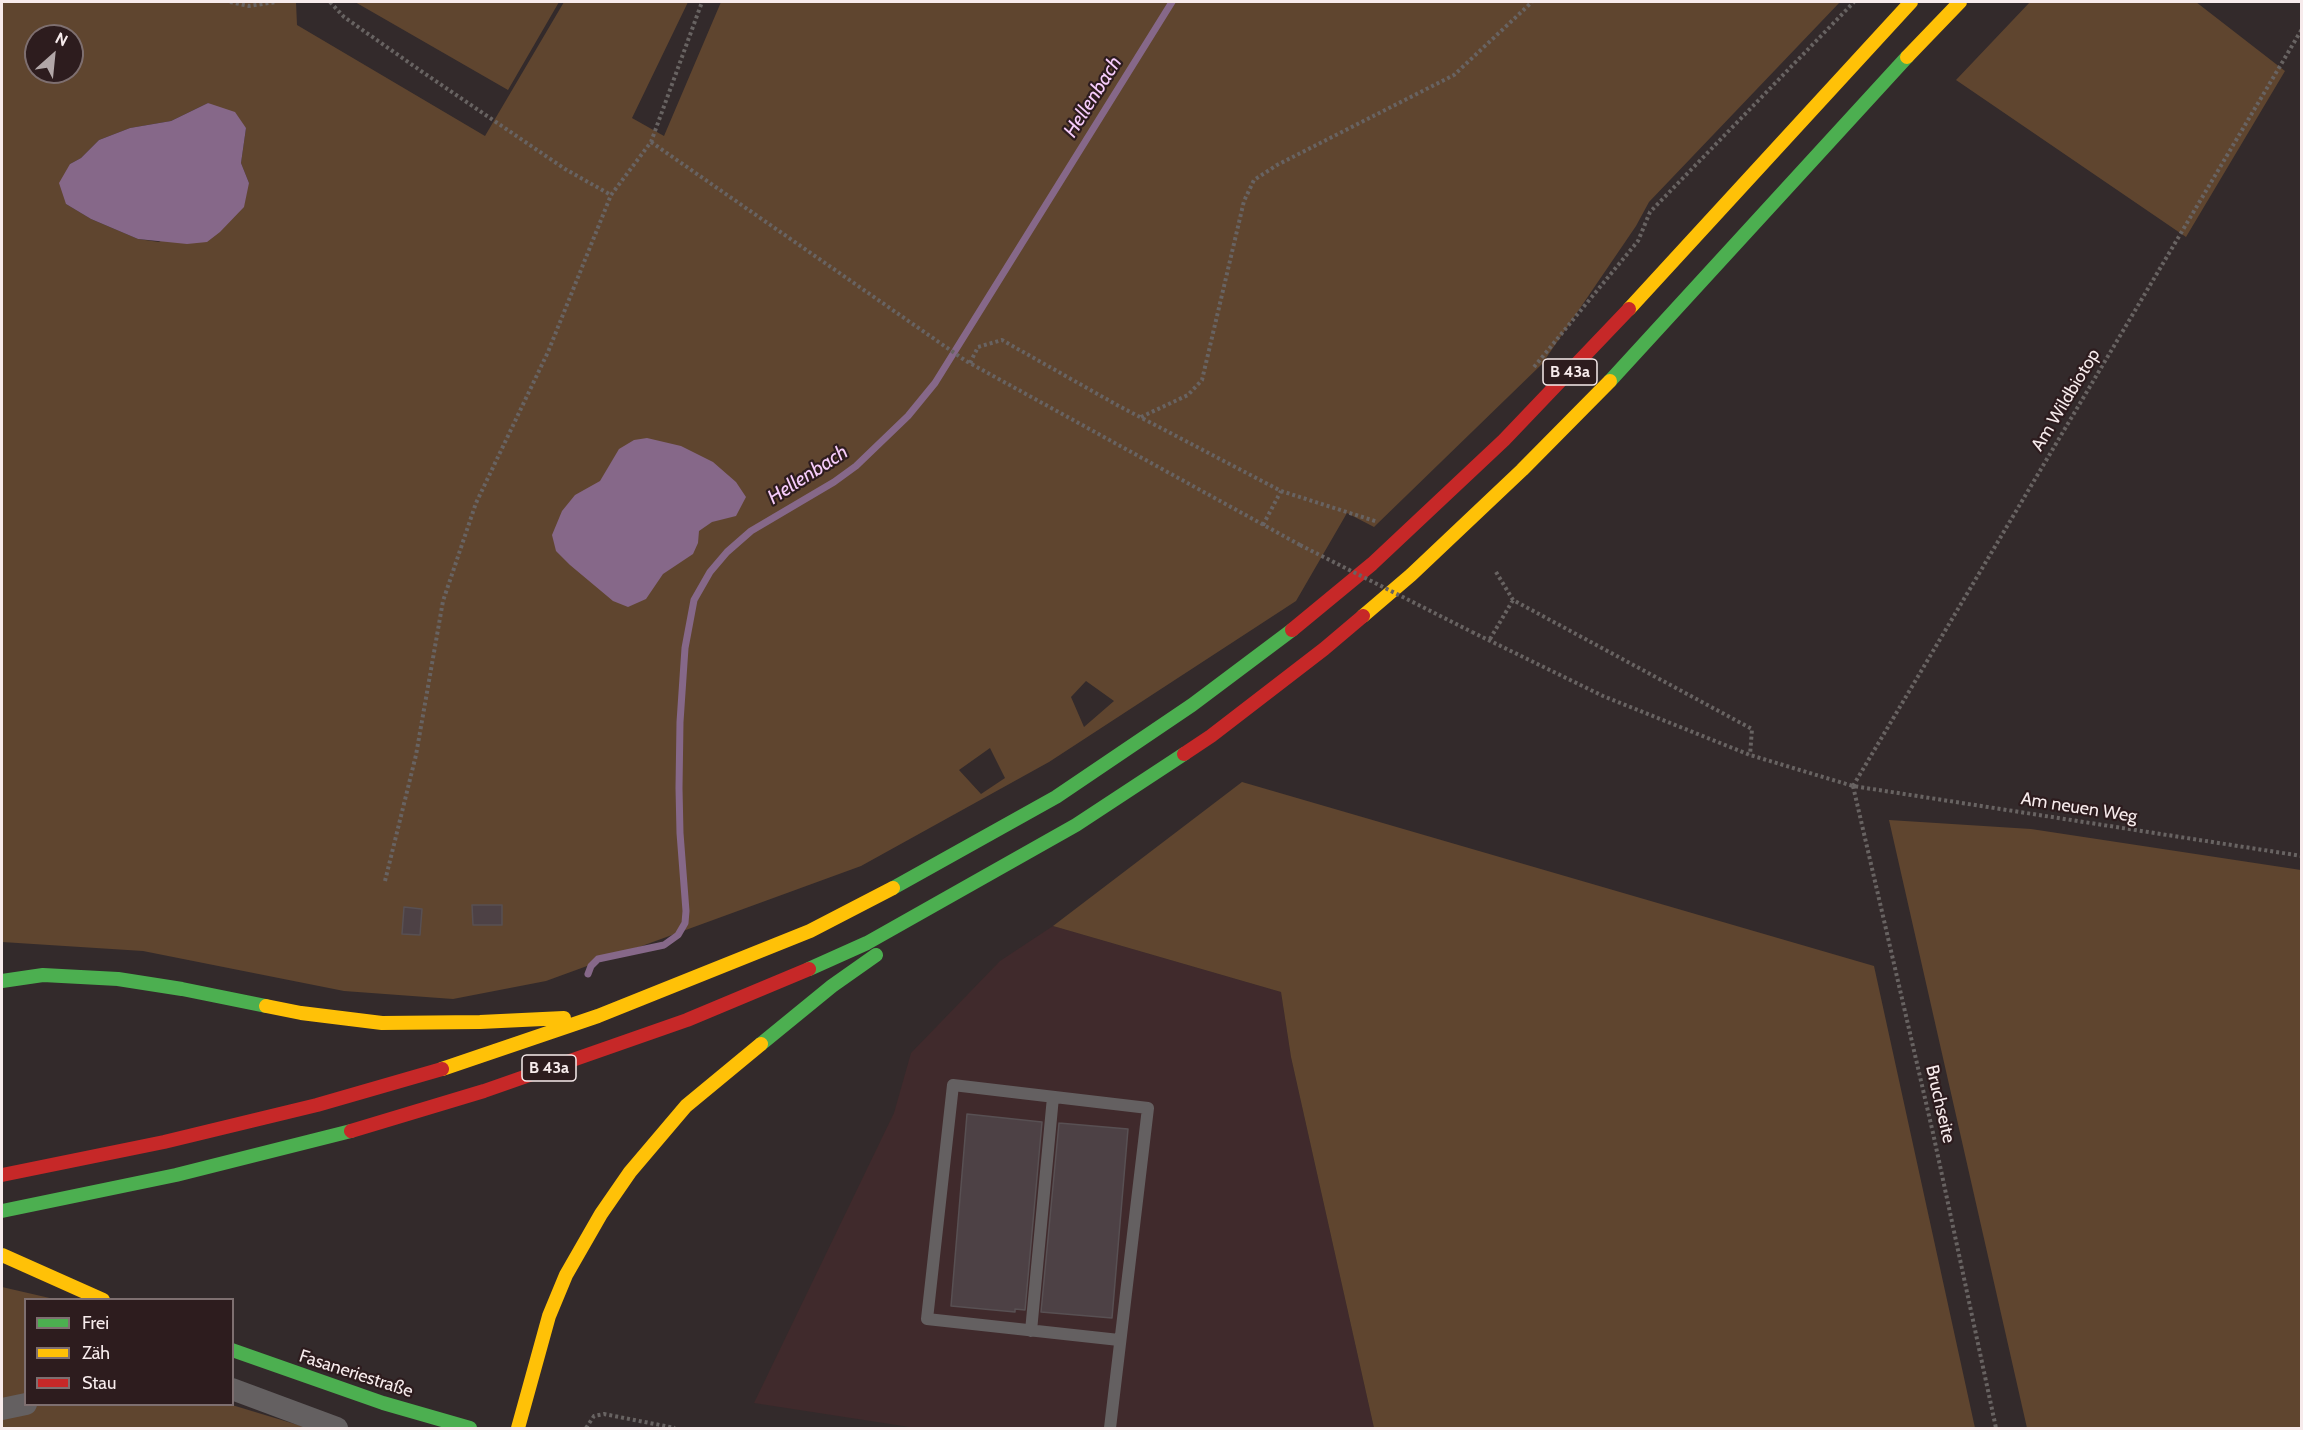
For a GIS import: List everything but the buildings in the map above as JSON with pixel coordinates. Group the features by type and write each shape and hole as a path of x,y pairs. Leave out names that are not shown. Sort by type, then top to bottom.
{"main road":[{"name":"B 43a","path":"2,1175 164,1142 317,1105 420,1076 598,1016 810,931 911,879 1066,791 1192,705 1372,564 1503,440 1573,369 1911,2"},
{"name":"B 43a","path":"2,1211 176,1175 339,1135 484,1091 687,1020 867,943 1076,825 1211,736 1324,650 1412,575 1599,393 1878,87 1960,2"},
{"path":"518,1428 549,1316 566,1275 601,1214 630,1172 686,1106 832,986 1024,855"},
{"path":"2,981 43,975 118,979 182,989 301,1013 382,1023 470,1022 598,1016"},
{"path":"2,1255 101,1298"},
{"name":"Fasaneriestraße","path":"234,1351 383,1403 470,1428"}],"street":[{"path":"234,1390 337,1428"},
{"path":"2,1409 24,1404"}],"lane":[{"path":"1110,1428 1148,1108 953,1085 927,1319 1119,1340"},
{"path":"1031,1331 1053,1097"}],"path":[{"path":"230,2 249,6 276,2"},
{"path":"330,2 344,17 422,71 565,169 611,195"},
{"path":"385,880 416,754 447,590 477,503 548,352 611,195 651,142 702,2"},
{"path":"1141,417 1188,395 1202,380 1244,201 1254,180 1277,165 1454,75 1532,2"},
{"path":"1534,368 1638,241 1650,212 1854,2"},
{"name":"Am Wildbiotop","path":"1853,786 2301,29"},
{"name":"Am neuen Weg","path":"651,142 968,362 1263,525 1603,696 1750,755 1853,786 2301,856"},
{"path":"968,362 978,347 1002,340 1281,491 1378,523 1388,518"},
{"path":"1263,525 1281,491"},
{"path":"1496,572 1514,600 1752,729 1750,755"},
{"path":"1490,639 1514,600"},
{"name":"Bruchseite","path":"1853,786 1930,1122 1996,1428"},
{"path":"586,1428 594,1416 604,1414 675,1428"}],"shaded area":[{"path":"2,2 296,2 297,25 485,136 564,2 688,2 632,118 664,136 721,2 1840,2 1649,202 1636,226 1542,364 1374,527 1347,513 1296,601 1049,762 861,866 546,981 453,999 344,991 143,951 2,942","holes":["208,103 246,128 241,163 249,183 159,242 138,239 91,219 66,204 70,164 81,158 99,140 130,128 171,121","1086,681 1114,701 1084,727 1071,697","990,748 1005,778 981,794 959,770"]},
{"path":"355,2 559,2 508,90"},
{"path":"2030,2 2196,2 2285,71 2186,237 1956,80"},
{"path":"208,103 235,112 246,128 241,163 249,183 244,207 207,242 187,244 138,239 91,219 66,204 59,183 70,164 81,158 99,140 130,128 171,121"},
{"path":"647,438 681,446 713,462 736,482 746,497 736,516 712,522 699,531 698,543 693,554 663,574 646,599 628,607 613,601 570,565 556,551 552,535 562,511 575,495 600,481 619,449 634,440"},
{"path":"1242,782 1874,966 1975,1428 1374,1428 1291,1057 1281,992 1053,926"},
{"path":"1889,820 2031,829 2301,870 2301,1427 2027,1428"},
{"path":"1053,926 1281,992 1291,1057 1374,1428 916,1428 754,1403 894,1113 911,1053 1000,961"},
{"path":"2,1287 50,1298 24,1298 24,1406 234,1406 308,1428 2,1428"}],"waterway":[{"name":"Hellenbach","path":"588,974 591,966 598,959 664,945 678,935 685,923 679,788 680,722 685,648 694,600 710,572 727,552 751,531 834,482 856,466 908,416 935,383 1172,2"}],"traffic: fast":[{"path":"1610,381 1907,57"},
{"path":"893,888 1056,797 1192,705 1292,630"},
{"path":"809,969 867,943 1076,825 1184,754"},
{"path":"761,1044 832,986 876,955"},
{"path":"2,981 43,975 118,979 266,1006"},
{"path":"2,1211 176,1175 351,1131"},
{"path":"234,1351 383,1403 470,1428"}],"traffic: slow":[{"path":"1629,309 1911,2"},
{"path":"1907,57 1960,2"},
{"path":"1363,616 1411,575 1522,470 1610,381"},
{"path":"442,1069 598,1016 810,931 893,888"},
{"path":"266,1006 301,1013 382,1023 564,1018"},
{"path":"518,1428 549,1316 566,1275 601,1214 630,1172 686,1106 761,1044"},
{"path":"2,1255 99,1298"}],"traffic: jam":[{"path":"1292,630 1372,564 1504,440 1629,309"},
{"path":"1184,754 1324,649 1363,616"},
{"path":"351,1131 484,1091 687,1020 809,969"},
{"path":"2,1175 164,1142 317,1105 442,1069"}]}
